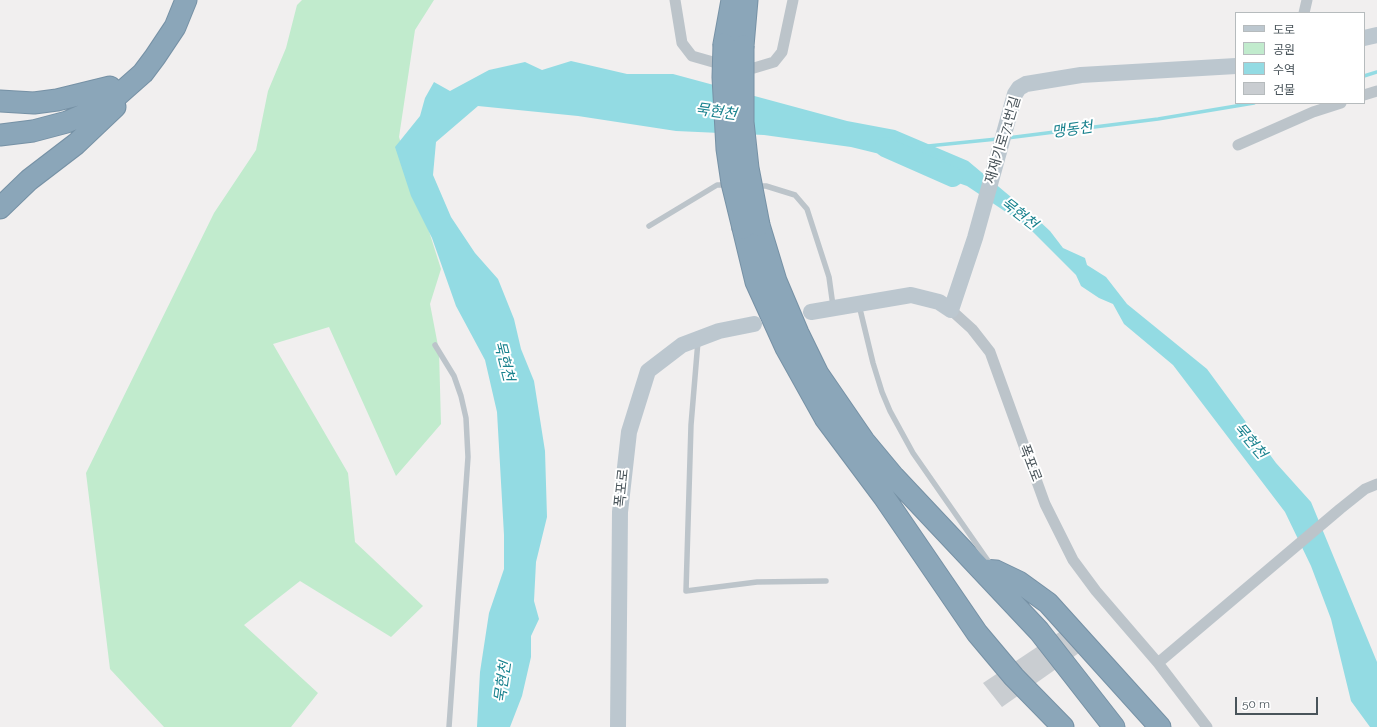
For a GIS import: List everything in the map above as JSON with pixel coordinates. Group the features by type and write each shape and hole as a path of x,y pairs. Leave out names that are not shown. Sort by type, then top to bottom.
{"highway":[{"path":"0,125 40,119 65,112 89,101 110,87 125,76 146,52 163,25 175,0"},
{"path":"0,208 29,180 76,144 129,93 175,27 186,0"},
{"path":"725,0 733,45"},
{"path":"744,3 723,77 727,149 732,183 818,374 864,441 894,477 989,571 1044,637 1114,727"},
{"path":"0,135 33,131 67,122 84,115 118,96 143,73"},
{"path":"0,101 34,103 57,100 110,87"},
{"path":"751,226 756,282 789,355 822,413 884,497 976,633 1014,677 1063,727"},
{"path":"989,571 1019,582 1048,603 1160,727"}],"main road":[{"path":"1365,38 1377,35"},
{"name":"재재기로71번길","path":"951,310 975,238 1010,109 1015,94 1019,88 1026,84 1047,79 1081,75 1235,66"},
{"name":"폭포로","path":"812,312 911,295 939,302 951,310"},
{"name":"폭포로","path":"618,727 620,512 629,432 648,371 682,345 719,331 754,324"}],"street":[{"path":"675,0 682,44 692,56 713,62 754,68 774,62 782,52 794,0"},
{"path":"1304,12 1307,0"},
{"path":"1365,96 1377,91"},
{"path":"1238,145 1313,112 1338,104"},
{"name":"폭포로","path":"951,310 972,329 990,352 1042,496 1073,560 1096,591 1158,663 1206,727"},
{"path":"1158,663 1340,509 1365,490 1377,484"}],"lane":[{"path":"649,226 717,185 738,186"},
{"path":"745,186 766,186 795,195 807,209 829,276 834,309"},
{"path":"859,305 873,363 890,411 912,453 989,571"},
{"path":"698,339 691,424 686,591 756,582 826,581"},
{"path":"436,345 454,376 461,396 466,418 468,457 449,727"}],"green space":[{"path":"302,0 434,0 415,30 399,137 441,269 430,304 439,351 441,424 396,476 329,327 273,344 348,473 355,542 423,606 391,637 300,581 244,625 318,693 291,727 164,727 110,669 86,473 214,213 256,150 268,91 286,48 297,5"}],"water":[{"path":"571,61 627,74 673,74 847,121 895,130 968,161 1036,218 1050,231 1063,248 1085,258 1087,265 1106,277 1127,304 1207,369 1276,463 1311,502 1377,662 1377,727 1370,727 1351,701 1331,619 1311,566 1285,512 1173,365 1124,324 1113,304 1099,298 1081,286 1076,275 1027,226 967,186 950,180 917,159 892,157 851,147 764,135 676,131 578,116 478,106 436,142 433,175 451,217 475,253 498,279 514,319 521,349 534,381 545,451 547,517 536,562 534,601 539,619 531,636 531,657 522,696 510,727 477,727 480,672 489,613 504,569 504,535 497,412 485,360 456,306 432,238 411,196 395,147 420,116 425,98 434,82 450,91 489,70 525,62 542,70"}],"building":[{"path":"1076,621 1096,641 1002,707 983,683"}],"waterway":[{"name":"맹동천","path":"1365,76 1377,72"},
{"name":"맹동천","path":"1007,138 1158,119 1248,104"},
{"name":"맹동천","path":"928,146 997,139"},
{"name":"묵현천","path":"885,147 953,177"}]}
